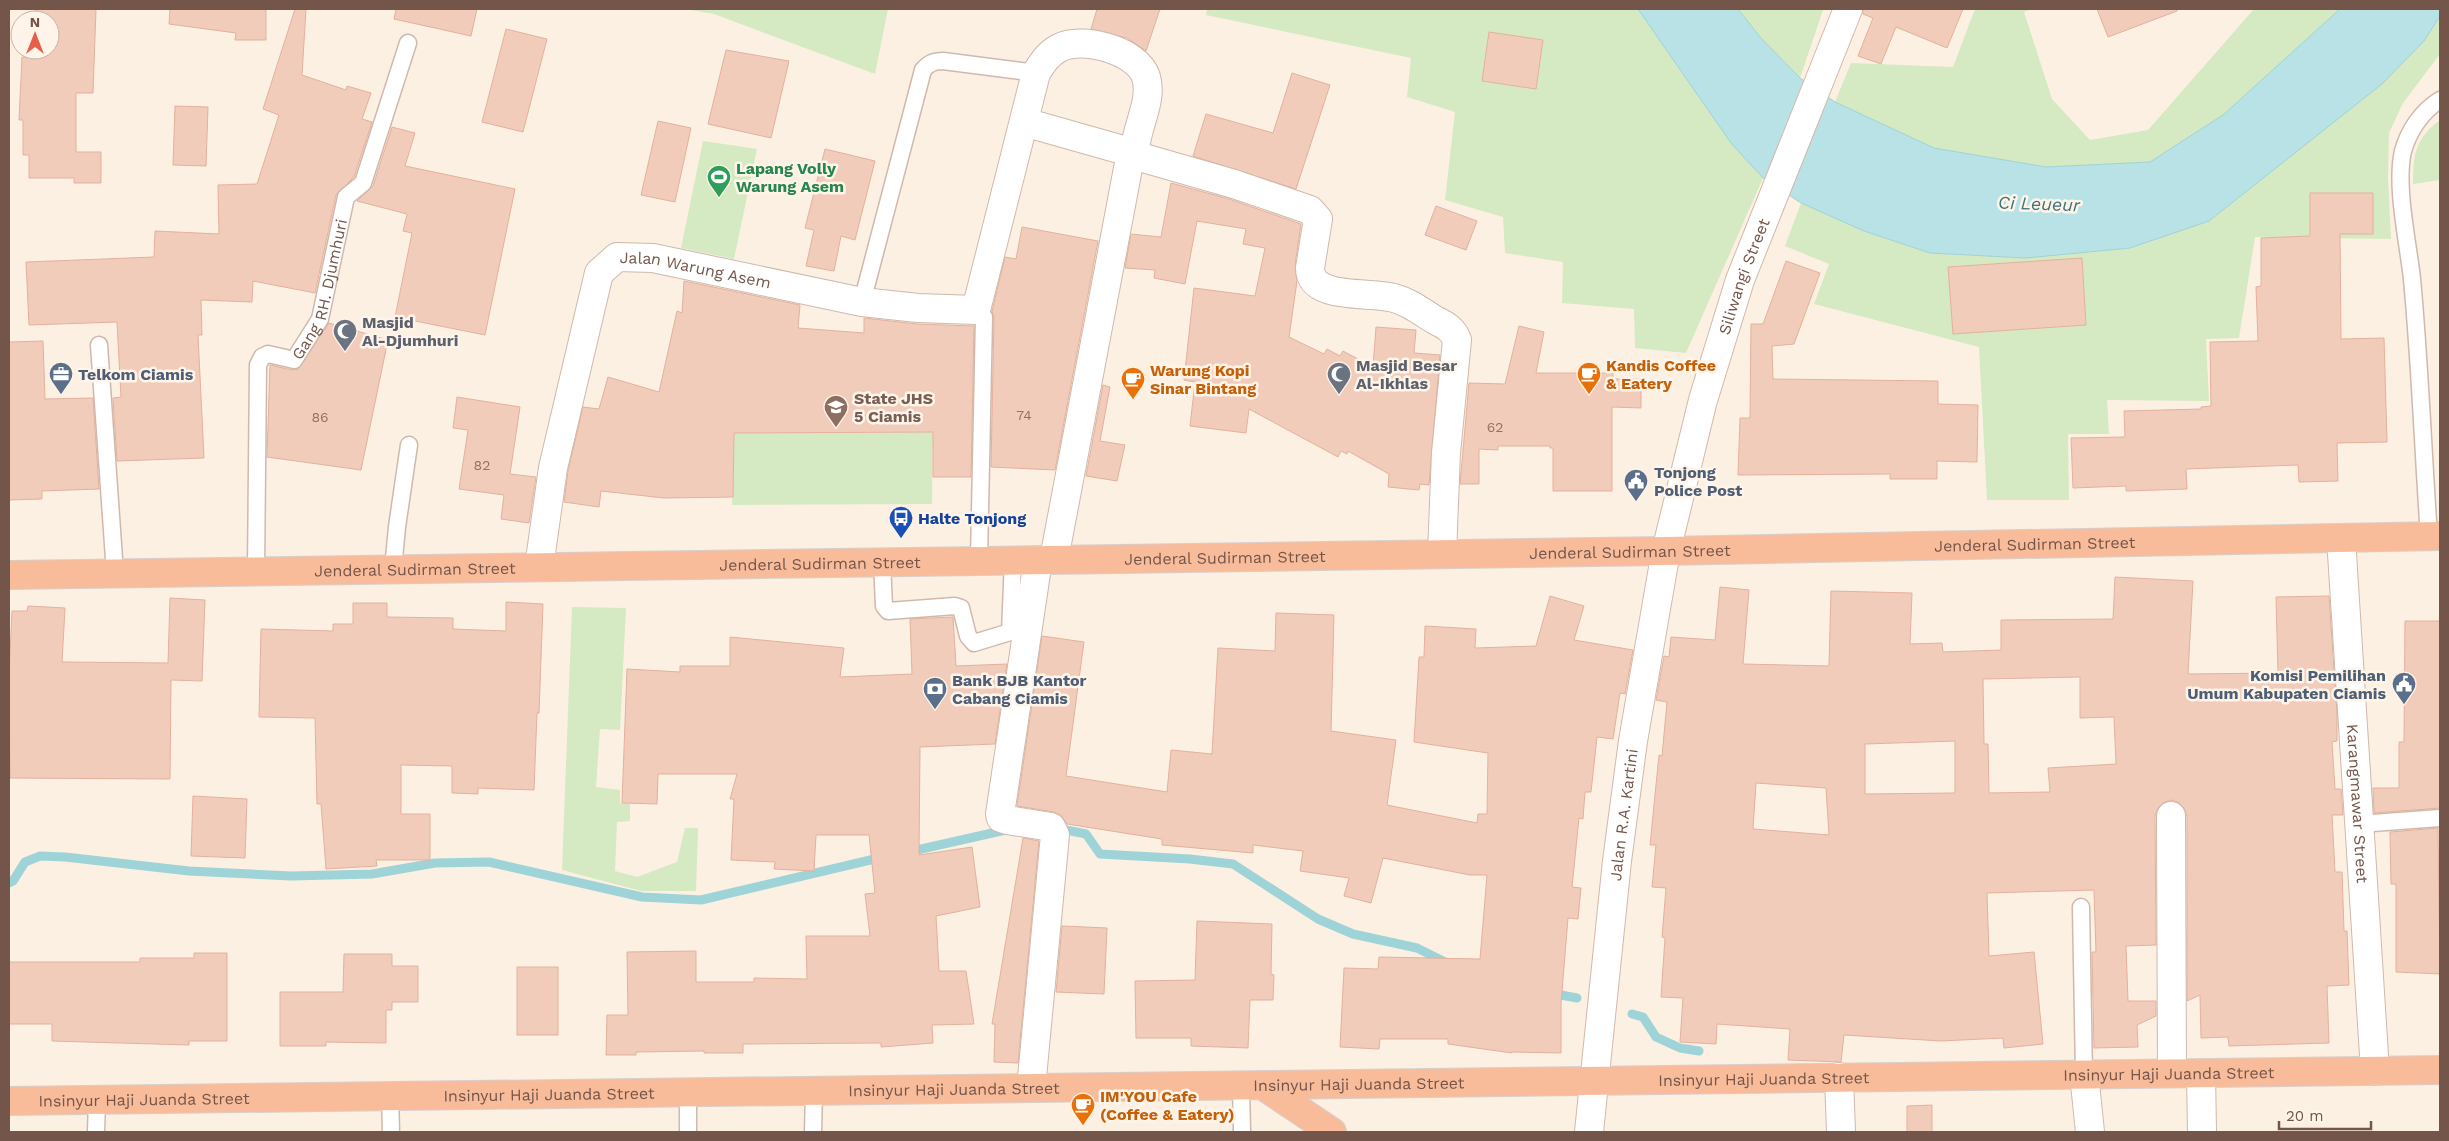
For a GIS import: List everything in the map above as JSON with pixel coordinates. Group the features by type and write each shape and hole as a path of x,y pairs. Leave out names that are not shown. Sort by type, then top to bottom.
{"highway":[{"name":"Jenderal Sudirman Street","path":"9,574 1666,551 2435,536"},
{"name":"Insinyur Haji Juanda Street","path":"9,1101 2440,1070"},
{"path":"1252,1085 1332,1132"}],"street":[{"name":"Siliwangi Street","path":"1666,551 1703,400 1740,280 1762,229 1848,9"},
{"path":"976,310 1036,73 1046,57 1060,47 1076,42 1090,42 1130,57 1145,75 1148,86 1136,143 1137,154 1129,163 1035,560 1000,814 1001,818 1007,820 1051,828 1055,835 1030,1088"},
{"path":"1024,122 1137,154 1146,160 1234,184 1310,210 1318,219 1310,268 1313,280 1317,285 1323,289 1387,296 1404,301 1454,332 1457,340 1446,454 1442,554"},
{"name":"Jalan Warung Asem","path":"539,567 554,468 599,273 617,257 652,258 862,302 918,308 976,310"},
{"name":"Karangmawar Street","path":"2341,538 2375,1071"},
{"name":"Jalan R.A. Kartini","path":"1589,1132 1596,1080 1617,861 1631,750 1666,551"},
{"path":"2171,816 2172,1073"},
{"path":"2201,1073 2202,1132"},
{"path":"2084,1074 2090,1132"},
{"path":"1839,1077 1841,1132"}],"lane":[{"name":"Gang RH. Djumhuri","path":"256,571 258,365 262,357 268,354 294,360 320,319 346,197 363,183 408,43"},
{"path":"862,302 926,66 936,61 943,61 1036,73"},
{"path":"2435,536 2401,179 2403,151 2411,129 2428,107 2440,100"},
{"path":"976,310 984,317 979,560"},
{"path":"99,345 115,573"},
{"path":"393,569 409,445"},
{"path":"882,562 884,606 888,611 955,606 961,608 968,636 974,643 1010,632 1035,560"},
{"path":"2359,824 2440,818"},
{"path":"2081,907 2084,1074"},
{"path":"1242,1132 1252,1085"},
{"path":"813,1132 814,1091"},
{"path":"688,1092 688,1132"},
{"path":"390,1096 391,1132"},
{"path":"96,1132 97,1100"}],"green space":[{"path":"685,9 888,9 875,74 714,14"},
{"path":"1207,9 1638,9 1731,143 1763,178 1686,353 1635,348 1634,309 1562,303 1563,262 1505,253 1503,217 1445,200 1455,112 1407,97 1411,58 1206,15"},
{"path":"1738,9 1823,10 1800,78 1760,37"},
{"path":"1975,9 2032,9 2024,12 2052,99 2090,140 2148,130 2254,9 2340,9 2223,115 2150,162 2046,167 1934,148 1835,102 1851,63 1953,67"},
{"path":"2440,16 2440,54 2403,103 2389,133 2388,178 2391,239 2255,237 2239,338 2206,339 2209,401 2107,400 2109,434 2068,434 2069,500 1987,500 1979,347 1814,304 1829,264 1785,246 1801,203 1864,231 1930,253 2026,258 2209,221 2318,134 2424,41"},
{"path":"2440,120 2440,180 2413,184 2417,148 2425,134"},
{"name":"Lapang Volly Warung Asem","path":"703,141 757,149 734,259 681,248"},
{"path":"933,432 932,504 732,505 734,433"},
{"path":"572,607 626,608 620,730 600,729 596,787 620,790 620,803 630,804 630,821 617,822 615,871 637,877 677,862 685,828 698,828 696,891 641,891 562,870"}],"water":[{"name":"Ci Leueur","path":"1638,9 1738,9 1760,37 1800,78 1835,102 1934,148 2046,167 2150,162 2223,115 2340,9 2440,9 2440,16 2424,41 2382,84 2209,221 2130,248 2026,258 1930,253 1864,231 1801,203 1763,178 1731,143"}],"building":[{"path":"96,9 93,93 76,93 76,152 101,152 101,183 74,183 74,178 29,178 29,155 23,155 23,120 19,120 22,60 60,60 60,10 35,10"},
{"path":"170,9 266,9 266,40 235,40 236,33 169,24"},
{"path":"295,9 306,9 302,75 346,90 347,86 371,93 362,119 372,122 354,177 336,195 315,293 253,281 252,302 201,300 202,335 198,335 204,458 117,461 113,398 121,397 117,322 29,325 26,262 154,257 155,231 219,234 218,185 257,184 279,115 263,109"},
{"path":"396,9 477,9 471,36 394,19"},
{"path":"1097,9 1160,9 1146,51 1127,38 1091,29"},
{"path":"1863,9 1963,9 1947,48 1896,27 1881,64 1858,56 1873,18 1863,14"},
{"path":"2097,9 2177,9 2177,11 2108,37"},
{"path":"506,29 547,39 523,132 482,122"},
{"path":"1489,32 1543,40 1536,89 1482,81"},
{"path":"726,50 789,61 771,138 708,124"},
{"path":"1292,73 1330,85 1296,189 1193,156 1206,114 1273,133"},
{"path":"175,106 208,107 206,166 173,165"},
{"path":"658,121 691,128 675,202 641,195"},
{"path":"392,127 415,133 405,166 515,189 485,335 395,317 412,233 403,231 407,214 357,201 373,186"},
{"path":"825,149 875,161 855,240 841,236 834,271 806,266 814,230 805,228"},
{"path":"1171,183 1229,199 1301,224 1295,265 1297,281 1289,337 1324,354 1327,349 1340,356 1343,351 1373,367 1376,327 1416,330 1414,353 1440,355 1429,485 1420,484 1419,490 1388,487 1389,474 1348,451 1347,454 1341,451 1338,457 1249,409 1246,433 1190,426 1195,382 1184,380 1194,288 1255,296 1265,248 1243,244 1246,229 1197,221 1185,284 1154,278 1155,270 1125,268 1131,234 1161,237"},
{"path":"2310,193 2373,193 2373,234 2340,234 2341,339 2384,338 2387,442 2337,443 2338,481 2299,482 2298,465 2186,469 2187,489 2126,491 2126,486 2073,488 2071,438 2125,437 2124,411 2201,409 2201,407 2211,406 2210,342 2258,341 2256,287 2261,286 2261,238 2310,236"},
{"path":"1436,206 1477,221 1466,250 1425,235"},
{"path":"1022,227 1098,241 1055,470 991,467 994,317 992,311 1005,257 1016,259"},
{"path":"2082,258 2086,325 1953,334 1948,267"},
{"path":"1786,261 1820,273 1794,344 1772,346 1773,379 1938,381 1938,404 1978,405 1977,462 1937,461 1937,479 1890,479 1890,474 1738,475 1740,418 1750,418 1751,324 1763,324"},
{"path":"684,281 800,305 798,328 864,333 864,318 917,324 974,326 971,477 933,477 933,432 734,433 733,497 664,498 601,491 599,507 564,502 568,471 583,407 599,409 608,377 659,392 677,311 682,313"},
{"path":"329,323 388,340 361,470 267,457 270,365 292,370 298,369"},
{"path":"1519,326 1544,332 1536,373 1613,373 1613,379 1641,379 1641,408 1612,407 1612,491 1553,491 1553,448 1550,448 1550,446 1498,446 1498,450 1479,449 1479,484 1460,484 1469,383 1505,384"},
{"path":"43,341 45,399 93,398 99,489 42,491 42,499 9,500 9,342"},
{"path":"1103,385 1110,387 1100,441 1125,445 1117,481 1086,476"},
{"path":"457,397 520,407 510,474 536,477 529,523 501,519 504,495 459,489 468,430 453,428"},
{"path":"2115,577 2193,581 2188,674 2278,673 2276,597 2329,596 2337,714 2337,741 2332,742 2335,789 2341,789 2343,815 2332,815 2335,872 2342,872 2344,931 2347,931 2349,985 2327,986 2329,1043 2229,1046 2228,1037 2201,1038 2200,995 2187,1001 2187,816 2184,808 2178,802 2171,800 2163,803 2157,809 2155,816 2156,945 2126,946 2128,1001 2156,1001 2156,1016 2137,1025 2138,1047 2094,1048 2092,952 2096,952 2094,890 1987,893 1989,956 2034,952 2043,1044 2004,1048 2003,1038 1941,1041 1844,1035 1841,1062 1788,1060 1790,1029 1717,1024 1716,1044 1680,1042 1683,998 1661,997 1665,938 1662,937 1666,888 1652,887 1656,845 1650,845 1659,755 1662,756 1667,702 1656,700 1664,656 1669,657 1671,637 1715,640 1720,587 1749,590 1743,664 1829,666 1831,591 1912,593 1910,644 1942,643 1943,652 2001,650 2001,620 2113,619","holes":["2080,677 2080,718 2114,717 2116,764 2048,768 2050,792 1989,793 1988,744 1984,744 1983,679","1955,741 1955,793 1865,794 1865,744","1756,783 1826,788 1829,835 1753,829"]},
{"path":"1550,596 1584,606 1574,640 1633,650 1625,694 1620,693 1613,739 1597,737 1591,792 1585,792 1583,819 1579,818 1572,887 1581,888 1578,919 1568,918 1561,1004 1561,1053 1512,1053 1448,1044 1448,1039 1380,1039 1379,1049 1340,1047 1344,968 1378,969 1379,957 1480,959 1487,875 1470,875 1383,858 1371,903 1344,896 1349,878 1300,871 1303,851 1253,845 1253,853 1162,845 1162,839 1067,824 1061,815 1054,812 1017,806 1042,636 1084,642 1066,776 1167,792 1171,750 1212,754 1218,648 1275,651 1276,613 1334,615 1331,731 1396,740 1387,805 1477,823 1478,814 1487,814 1488,753 1414,742 1419,657 1424,657 1425,626 1476,629 1475,648 1536,646"},
{"path":"170,598 205,600 202,681 171,680 170,779 10,778 9,676 12,611 27,611 28,606 65,608 62,662 168,663"},
{"path":"506,602 543,604 534,790 478,788 478,794 452,793 452,766 401,765 401,814 430,814 430,860 376,860 377,866 326,869 321,804 317,804 315,718 259,717 261,629 333,631 333,624 353,624 353,603 387,603 387,617 453,618 453,629 506,631"},
{"path":"953,617 956,666 1007,664 995,744 920,747 919,855 972,847 980,907 936,916 939,971 966,971 974,1024 932,1025 933,1043 881,1047 881,1043 743,1044 743,1053 704,1053 704,1051 636,1052 636,1055 606,1055 607,1015 628,1015 627,952 696,951 696,982 754,982 754,978 807,979 806,936 870,936 865,894 875,893 869,835 816,835 814,871 774,869 775,862 731,860 734,799 730,799 737,774 658,774 657,804 622,803 627,669 680,672 680,666 730,666 730,637 844,648 840,677 912,674 910,619"},
{"path":"2405,621 2440,621 2440,808 2374,813 2373,788 2399,788 2399,742 2404,742"},
{"path":"193,796 247,799 245,858 191,856"},
{"path":"2438,828 2440,974 2396,972 2396,884 2391,884 2390,832"},
{"path":"1023,838 1039,841 1018,1063 994,1062 995,1024 992,1024"},
{"path":"1197,921 1272,924 1271,974 1274,975 1273,1000 1250,1000 1248,1048 1191,1046 1191,1038 1136,1038 1135,981 1195,980"},
{"path":"1062,926 1107,928 1104,994 1056,992"},
{"path":"194,953 227,953 227,1041 189,1041 189,1045 52,1041 52,1024 9,1024 9,962 140,962 140,958 194,958"},
{"path":"344,954 392,954 392,966 418,966 418,1002 392,1002 392,1010 386,1010 386,1043 326,1042 326,1046 280,1046 280,992 343,992"},
{"path":"517,967 558,967 558,1035 517,1035"},
{"path":"1932,1105 1932,1132 1907,1132 1907,1106"}],"waterway":[{"path":"1056,828 1086,834 1100,854 1190,859 1233,864 1318,919 1353,934 1417,948 1447,963"},
{"path":"908,852 1010,829"},
{"path":"9,883 13,881 25,862 40,856 65,857 189,871 291,876 372,874 435,863 489,862 642,897 701,900 883,857"},
{"path":"1550,993 1577,998"},
{"path":"1632,1014 1643,1017 1656,1037 1680,1048 1699,1051"}],"place":[{"name":"Lapang Volly Warung Asem","path":"719,198"},
{"name":"Masjid Al-Djumhuri","path":"345,352"},
{"name":"Telkom Ciamis","path":"61,395"},
{"name":"Masjid Besar Al-Ikhlas","path":"1339,395"},
{"name":"Kandis Coffee & Eatery","path":"1589,395"},
{"name":"Warung Kopi Sinar Bintang","path":"1133,400"},
{"name":"State JHS 5 Ciamis","path":"836,428"},
{"name":"Tonjong Police Post","path":"1636,502"},
{"name":"Halte Tonjong","path":"901,539"},
{"name":"Komisi Pemilihan Umum Kabupaten Ciamis","path":"2404,705"},
{"name":"Bank BJB Kantor Cabang Ciamis","path":"935,710"},
{"name":"IM'YOU Cafe (Coffee & Eatery)","path":"1083,1126"}]}
